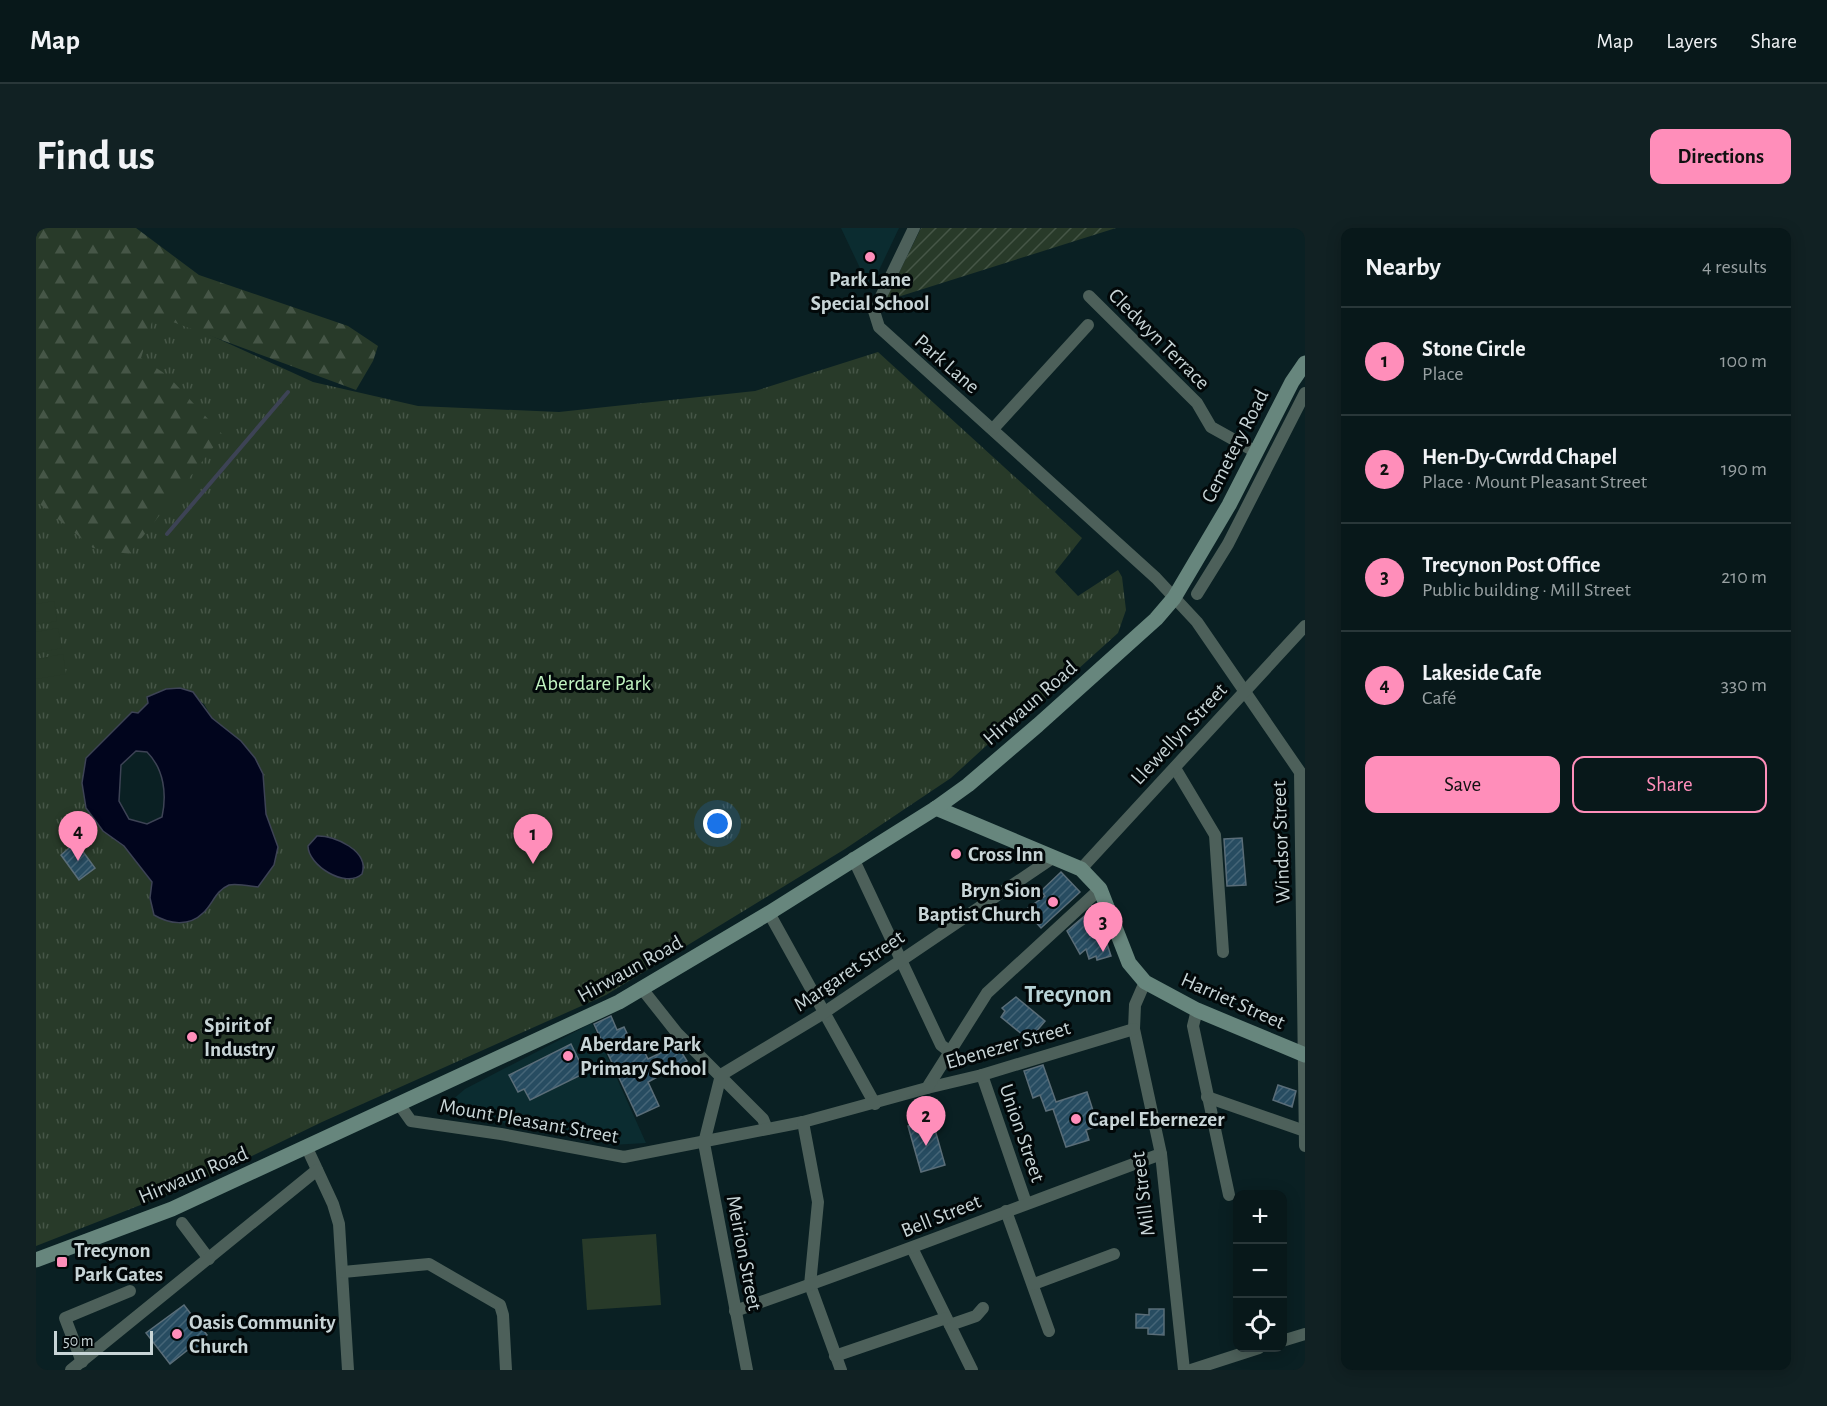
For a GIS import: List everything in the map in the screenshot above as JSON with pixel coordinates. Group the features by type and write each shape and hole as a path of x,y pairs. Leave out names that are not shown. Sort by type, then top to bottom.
{"main road":[{"name":"Cemetery Road","path":"1174,598 1203,550 1292,382 1305,363"},
{"name":"Hirwaun Road","path":"36,1260 172,1209 642,990 936,808 968,785 1156,619 1174,598"},
{"path":"936,808 1081,869 1100,889 1110,910 1124,953 1145,982"},
{"name":"Harriet Street","path":"1145,982 1197,1010 1304,1054"}],"street":[{"name":"Park Lane","path":"914,228 874,311 879,327 1156,578 1174,598"},
{"name":"Cledwyn Terrace","path":"1089,296 1197,403 1211,427 1256,452"},
{"path":"993,429 1088,325"},
{"name":"Cemetery Road","path":"1197,594 1220,557 1305,393"},
{"path":"1203,550 1220,557"},
{"name":"Windsor Street","path":"1174,598 1197,622 1300,772 1304,885 1305,1146"},
{"name":"Llewellyn Street","path":"1081,869 1305,626"},
{"path":"1175,768 1215,835 1223,952"},
{"name":"Margaret Street","path":"720,1079 721,1075 822,1014 1054,857"},
{"path":"853,858 941,1045 950,1052"},
{"path":"927,1088 987,993 1100,889"},
{"path":"769,913 822,1014 875,1104"},
{"name":"Mill Street","path":"1145,982 1136,1005 1134,1029 1161,1154 1184,1370"},
{"path":"642,990 677,1034 720,1079 757,1113 766,1130"},
{"path":"1197,1010 1193,1026 1229,1196"},
{"name":"Ebenezer Street","path":"927,1088 982,1075 1134,1029"},
{"name":"Union Street","path":"982,1075 1026,1203"},
{"path":"704,1143 720,1079"},
{"name":"Mount Pleasant Street","path":"399,1104 411,1121 501,1134 624,1157 803,1122 927,1088"},
{"path":"1207,1097 1305,1130"},
{"path":"803,1122 818,1202 810,1285 841,1370"},
{"name":"Meirion Street","path":"704,1143 747,1370"},
{"path":"307,1148 333,1204 339,1224 348,1370"},
{"name":"Bell Street","path":"735,1311 912,1248 1026,1203 1161,1154"},
{"path":"71,1370 317,1170"},
{"path":"1006,1211 1049,1331"},
{"path":"182,1224 209,1259"},
{"path":"912,1248 972,1370"},
{"path":"1034,1284 1114,1254"},
{"path":"343,1272 429,1264 444,1270 500,1305 503,1315 506,1370"},
{"path":"82,1362 65,1318 130,1291"},
{"path":"835,1356 948,1321 976,1316 983,1308"},
{"path":"1287,1339 1305,1334"},
{"path":"1191,1370 1244,1352"}],"shaded area":[{"name":"Park Lane Special School","path":"841,228 899,228 871,287 869,287"},
{"path":"180,688 193,692 212,718 241,741 255,758 263,774 266,814 278,847 274,865 258,887 229,885 217,894 197,917 179,923 154,915 150,898 152,882 124,846 103,831 86,808 82,783 86,758 132,712 138,713 148,703 147,697 166,689","holes":["136,751 147,752 161,774 164,791 162,817 147,824 129,819 119,801 121,765"]},
{"path":"317,836 332,838 349,846 361,858 362,874 346,879 337,877 321,867 314,860 308,846"},
{"name":"Aberdare Park Primary School","path":"592,1023 646,1143 611,1145 563,1132 437,1113 465,1089"}],"green space":[{"name":"Aberdare Park","path":"36,228 188,325 313,382 418,406 559,412 755,391 878,352 1082,538 1055,572 1078,596 1118,570 1122,577 1126,610 1118,633 1035,708 1022,713 951,778 845,849 606,995 322,1122 194,1184 36,1246","holes":["180,688 204,704 212,718 241,741 255,758 263,774 266,814 230,884 215,895 203,914 150,898 152,883 124,846 103,831 108,739 132,713 138,713 148,703 148,697 166,690","358,856 364,869 345,877 314,858"]},
{"path":"36,228 136,228 199,275 348,326 378,346 373,361 356,390 154,315 141,358 167,375 223,435 129,554 93,548 36,501"},
{"path":"921,228 1116,228 885,301"},
{"path":"54,601 57,621 36,625 36,604"},
{"path":"58,628 62,648 36,653 36,632"},
{"path":"63,654 66,674 36,679 36,659"},
{"path":"656,1234 661,1305 587,1310 582,1239"}],"building":[{"path":"1242,838 1246,885 1227,886 1224,839"},
{"path":"76,842 95,868 79,880 61,855"},
{"name":"Bryn Sion Baptist Church","path":"1061,872 1080,892 1041,928 1030,916 1028,908 1045,896 1041,891"},
{"path":"1095,907 1111,956 1097,960 1096,956 1089,959 1086,949 1080,954 1067,931"},
{"path":"1016,997 1045,1021 1029,1040 1001,1017 1005,1011 1002,1008"},
{"path":"611,1016 617,1030 624,1027 634,1048 641,1045 648,1059 677,1045 687,1061 648,1082 659,1106 637,1116 594,1024"},
{"path":"571,1044 585,1073 530,1100 524,1089 518,1092 509,1075"},
{"name":"Capel Ebernezer","path":"1043,1065 1056,1102 1087,1092 1098,1126 1086,1130 1089,1140 1066,1147 1053,1109 1046,1111 1040,1095 1033,1098 1024,1071"},
{"path":"1278,1085 1296,1091 1292,1107 1273,1100"},
{"path":"932,1119 945,1165 921,1172 908,1126"},
{"name":"Oasis Community Church","path":"184,1305 207,1335 204,1338 207,1342 193,1353 189,1349 170,1364 146,1333"},
{"path":"1149,1309 1164,1309 1164,1335 1148,1334 1148,1328 1136,1328 1136,1314 1149,1315"}],"waterway":[{"path":"167,534 288,392"}],"place":[{"name":"Park Lane Special School","path":"870,257"},
{"name":"Cross Inn","path":"956,854"},
{"name":"Lakeside Cafe","path":"78,861"},
{"name":"Stone Circle","path":"533,864"},
{"name":"Bryn Sion Baptist Church","path":"1053,902"},
{"name":"Trecynon Post Office","path":"1103,952"},
{"name":"Spirit of Industry","path":"192,1037"},
{"name":"Aberdare Park Primary School","path":"568,1056"},
{"name":"Capel Ebernezer","path":"1076,1119"},
{"name":"Hen-Dy-Cwrdd Chapel","path":"926,1146"},
{"name":"Trecynon Park Gates","path":"62,1262"},
{"name":"Oasis Community Church","path":"177,1334"}],"district":[{"name":"Trecynon","path":"1068,995"}]}
